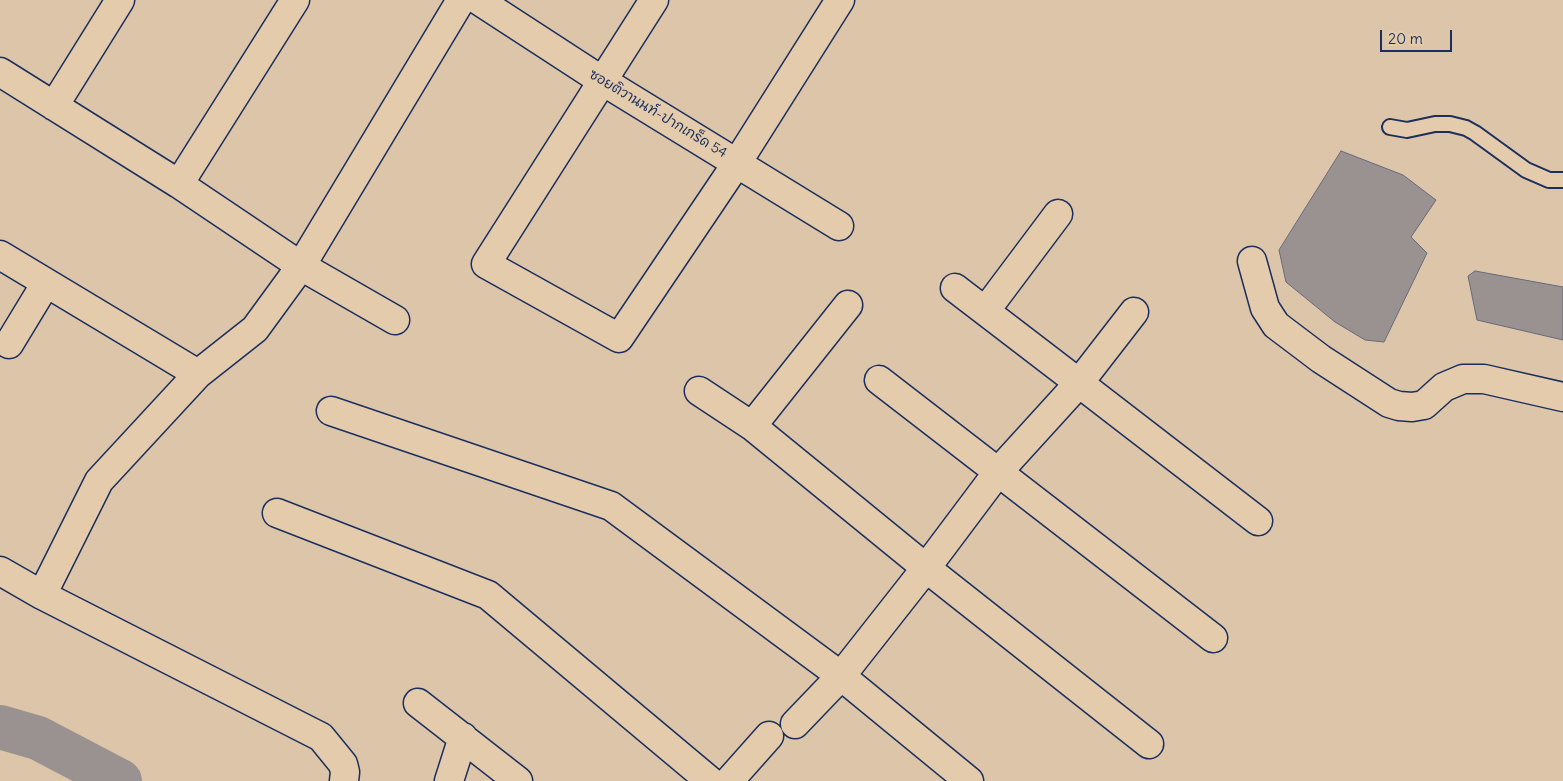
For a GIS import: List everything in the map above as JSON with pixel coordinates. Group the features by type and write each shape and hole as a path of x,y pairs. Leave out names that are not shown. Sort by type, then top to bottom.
{"street":[{"path":"54,106 120,0"},
{"path":"179,184 295,0"},
{"path":"42,594 99,481 198,374 255,329 301,266 461,0"},
{"name":"ซอยติวานนท์-ปากเกร็ด 54","path":"478,0 601,80 839,226"},
{"path":"654,0 601,80 486,264 619,338 737,163 840,0"},
{"path":"0,72 179,184 301,266 395,320"},
{"path":"986,310 1058,214"},
{"path":"0,255 198,374"},
{"path":"1252,261 1265,308 1276,325 1321,359 1389,403 1412,408 1424,405 1444,387 1470,379 1484,379 1563,397"},
{"path":"10,344 46,282"},
{"path":"955,288 1258,521"},
{"path":"752,426 848,305"},
{"path":"795,724 841,676 998,472 1079,383 1134,312"},
{"path":"879,380 1213,638"},
{"path":"699,391 752,426 926,568 1150,744"},
{"path":"331,411 611,506 841,676 969,781"},
{"path":"277,513 488,595 710,781"},
{"path":"0,571 321,737 343,764 345,772 344,781"},
{"path":"418,703 518,781"},
{"path":"729,781 769,736"},
{"path":"449,781 463,737"}],"lane":[{"path":"1390,127 1407,130 1435,124 1450,124 1466,128 1526,170 1549,180 1563,180"}],"shaded area":[{"path":"1341,151 1403,175 1436,200 1411,237 1427,253 1384,342 1365,340 1335,322 1286,282 1279,250"},
{"path":"1475,271 1563,287 1563,340 1477,320 1468,276"}],"waterway":[{"path":"0,727 38,738 120,781"}]}
